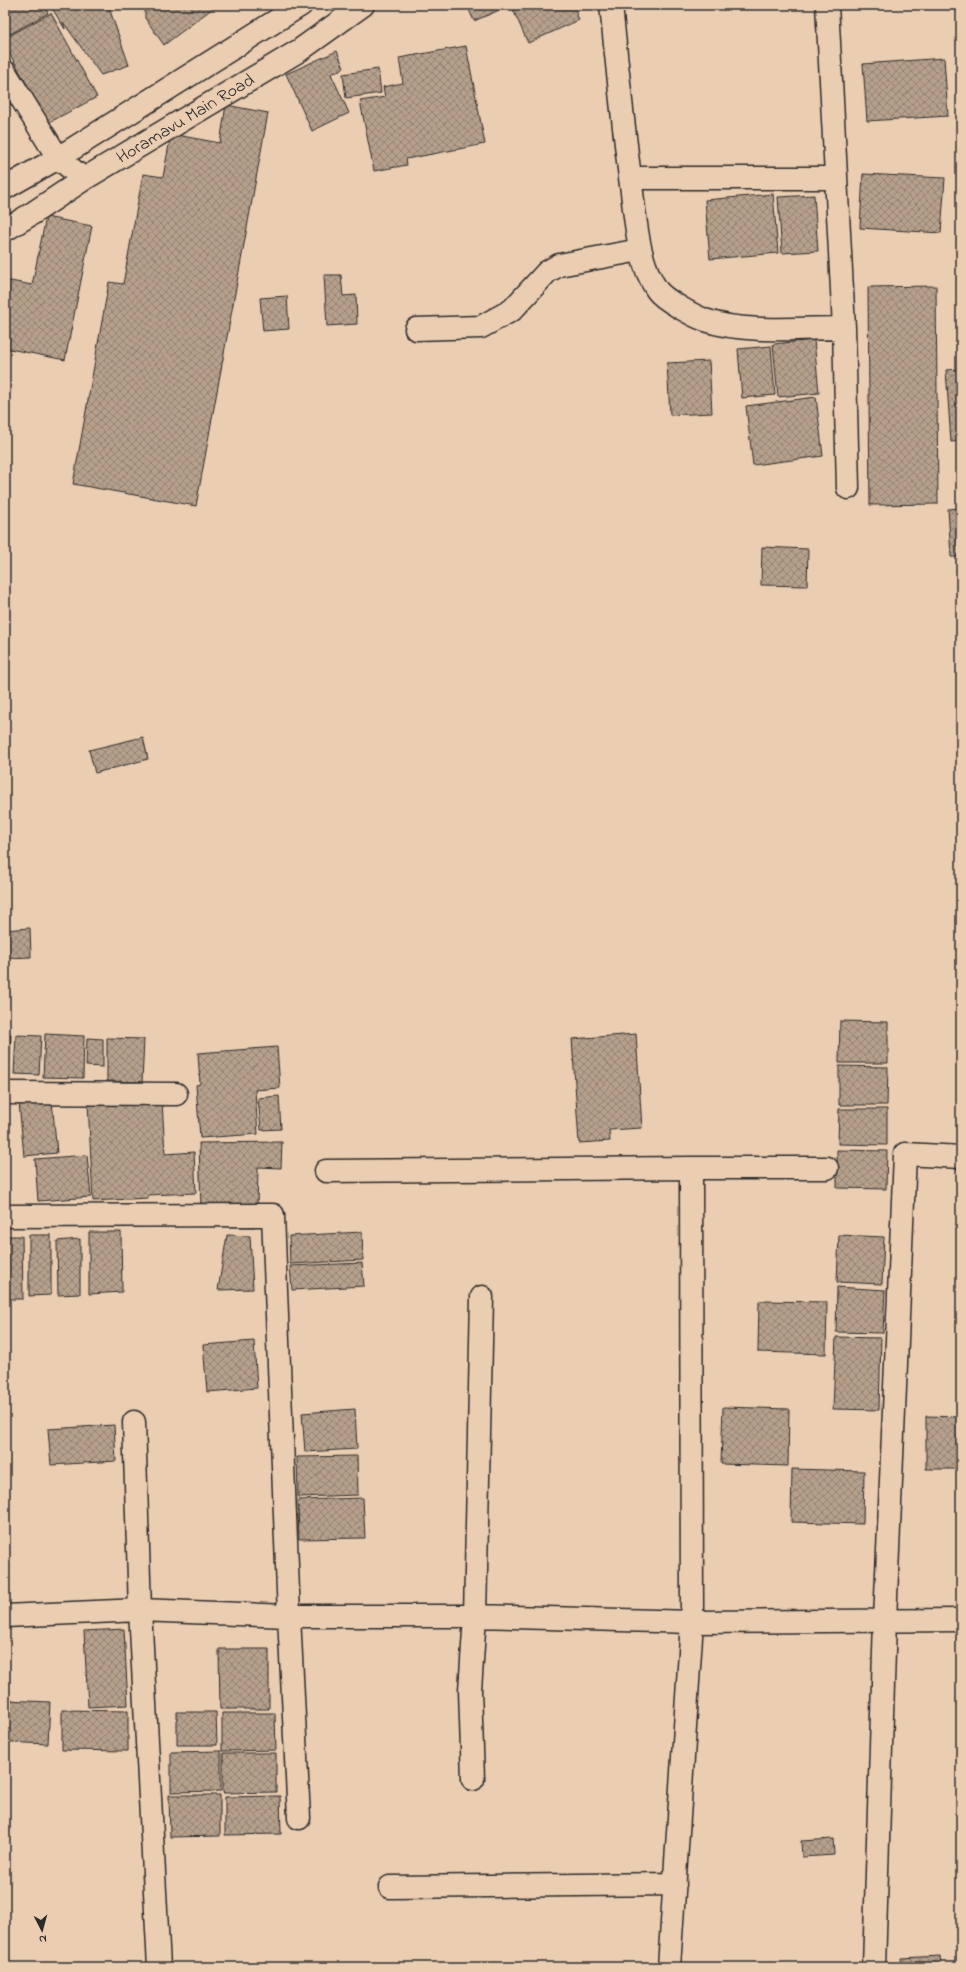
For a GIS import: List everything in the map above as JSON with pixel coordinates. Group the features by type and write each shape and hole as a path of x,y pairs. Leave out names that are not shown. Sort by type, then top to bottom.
{"street":[{"name":"Horamavu Main Road","path":"5,188 58,158 302,5"},
{"name":"Horamavu Main Road","path":"5,230 84,179 300,50 363,5"},
{"path":"611,5 620,108 640,250 648,275 658,292 680,307 705,320 736,328 844,328"},
{"path":"827,5 844,328 848,488"},
{"path":"5,72 58,158 84,179"},
{"path":"630,178 836,178"},
{"path":"416,329 481,328 512,310 547,272 559,265 640,250"},
{"path":"5,1093 176,1094"},
{"path":"874,1967 885,1620 905,1154 961,1157"},
{"path":"669,1967 692,1622 691,1168"},
{"path":"326,1170 827,1168"},
{"path":"5,1216 273,1215 289,1616 299,1818"},
{"path":"473,1779 470,1690 475,1616 482,1297"},
{"path":"134,1422 140,1610 159,1967"},
{"path":"5,1616 140,1610 289,1616 475,1616 692,1622 961,1620"},
{"path":"390,1887 675,1884"}],"building":[{"path":"5,5 44,5 48,13 10,34 5,25"},
{"path":"50,5 108,5 129,65 101,75 63,22 65,29"},
{"path":"145,5 217,5 164,45 145,18"},
{"path":"467,5 508,5 509,6 474,21"},
{"path":"511,5 573,5 579,20 528,43"},
{"path":"51,13 97,97 48,123 5,45 5,38"},
{"path":"466,46 485,144 406,159 407,165 374,171 360,101 385,97 383,87 403,83 399,58"},
{"path":"337,51 344,68 331,74 349,113 312,131 286,74"},
{"path":"944,58 948,116 867,121 863,64"},
{"path":"378,69 381,93 346,98 343,74"},
{"path":"226,105 268,113 196,506 73,484 109,282 123,284 143,174 163,177 171,134 220,143"},
{"path":"863,174 945,178 941,233 860,228"},
{"path":"773,194 778,253 710,259 705,200"},
{"path":"814,195 818,251 782,253 778,197"},
{"path":"46,217 92,226 65,360 5,348 5,280 32,285"},
{"path":"324,275 341,275 343,296 356,295 357,324 327,326"},
{"path":"936,286 938,504 870,505 868,287"},
{"path":"287,296 289,329 263,331 260,298"},
{"path":"814,340 819,393 778,397 773,344"},
{"path":"771,346 775,395 742,398 738,349"},
{"path":"709,361 712,413 670,415 667,363"},
{"path":"961,369 961,441 951,442 946,370"},
{"path":"816,397 823,456 753,465 746,406"},
{"path":"961,508 961,557 951,557 948,509"},
{"path":"762,547 808,549 807,586 761,585"},
{"path":"143,737 148,759 95,773 89,750"},
{"path":"30,928 31,957 5,958 5,930"},
{"path":"840,1021 888,1022 888,1063 839,1063"},
{"path":"5,1034 11,1034 9,1076 5,1075"},
{"path":"45,1034 84,1036 83,1078 43,1077"},
{"path":"636,1034 642,1128 609,1130 610,1141 579,1143 572,1039"},
{"path":"16,1035 41,1036 39,1075 14,1074"},
{"path":"87,1038 103,1039 103,1067 86,1066"},
{"path":"107,1038 144,1039 142,1082 107,1081"},
{"path":"277,1047 280,1088 255,1090 258,1134 200,1138 196,1085 200,1084 198,1053"},
{"path":"839,1066 888,1067 887,1105 839,1105"},
{"path":"279,1096 281,1129 261,1130 258,1098"},
{"path":"52,1101 57,1153 24,1156 19,1103"},
{"path":"162,1101 165,1154 194,1152 196,1193 148,1195 148,1198 93,1201 88,1102"},
{"path":"839,1109 887,1109 887,1145 838,1144"},
{"path":"282,1142 281,1168 258,1167 257,1210 201,1209 199,1143"},
{"path":"837,1150 887,1151 886,1189 837,1188"},
{"path":"87,1155 91,1197 38,1201 35,1159"},
{"path":"89,1232 121,1232 122,1292 89,1294"},
{"path":"362,1232 363,1260 290,1264 289,1236"},
{"path":"29,1235 51,1235 51,1295 29,1296"},
{"path":"227,1235 250,1236 253,1289 218,1290"},
{"path":"839,1235 884,1237 882,1284 837,1282"},
{"path":"5,1236 22,1236 23,1299 5,1299"},
{"path":"80,1239 80,1294 58,1295 57,1241"},
{"path":"362,1263 364,1286 292,1290 290,1266"},
{"path":"837,1287 885,1290 883,1333 836,1332"},
{"path":"759,1301 827,1302 826,1354 758,1352"},
{"path":"836,1337 881,1338 879,1410 833,1409"},
{"path":"254,1341 257,1388 207,1392 203,1345"},
{"path":"723,1407 789,1409 788,1466 721,1464"},
{"path":"355,1409 357,1449 305,1452 302,1413"},
{"path":"926,1416 961,1417 961,1469 926,1469"},
{"path":"114,1425 116,1461 51,1465 48,1429"},
{"path":"357,1456 358,1495 298,1497 297,1457"},
{"path":"792,1469 864,1471 863,1524 791,1522"},
{"path":"363,1498 365,1538 299,1539 298,1500"},
{"path":"124,1629 128,1705 88,1707 84,1631"},
{"path":"219,1649 269,1649 269,1709 220,1709"},
{"path":"5,1700 50,1702 48,1744 5,1742"},
{"path":"62,1710 128,1711 128,1751 62,1750"},
{"path":"177,1712 216,1712 217,1745 177,1745"},
{"path":"222,1713 275,1713 276,1750 222,1751"},
{"path":"221,1751 221,1791 171,1792 171,1752"},
{"path":"223,1753 276,1753 276,1792 223,1793"},
{"path":"169,1795 220,1795 220,1836 170,1837"},
{"path":"280,1796 281,1834 225,1835 225,1797"},
{"path":"833,1839 834,1855 802,1857 801,1841"},
{"path":"940,1956 941,1967 902,1967 901,1958"}]}
